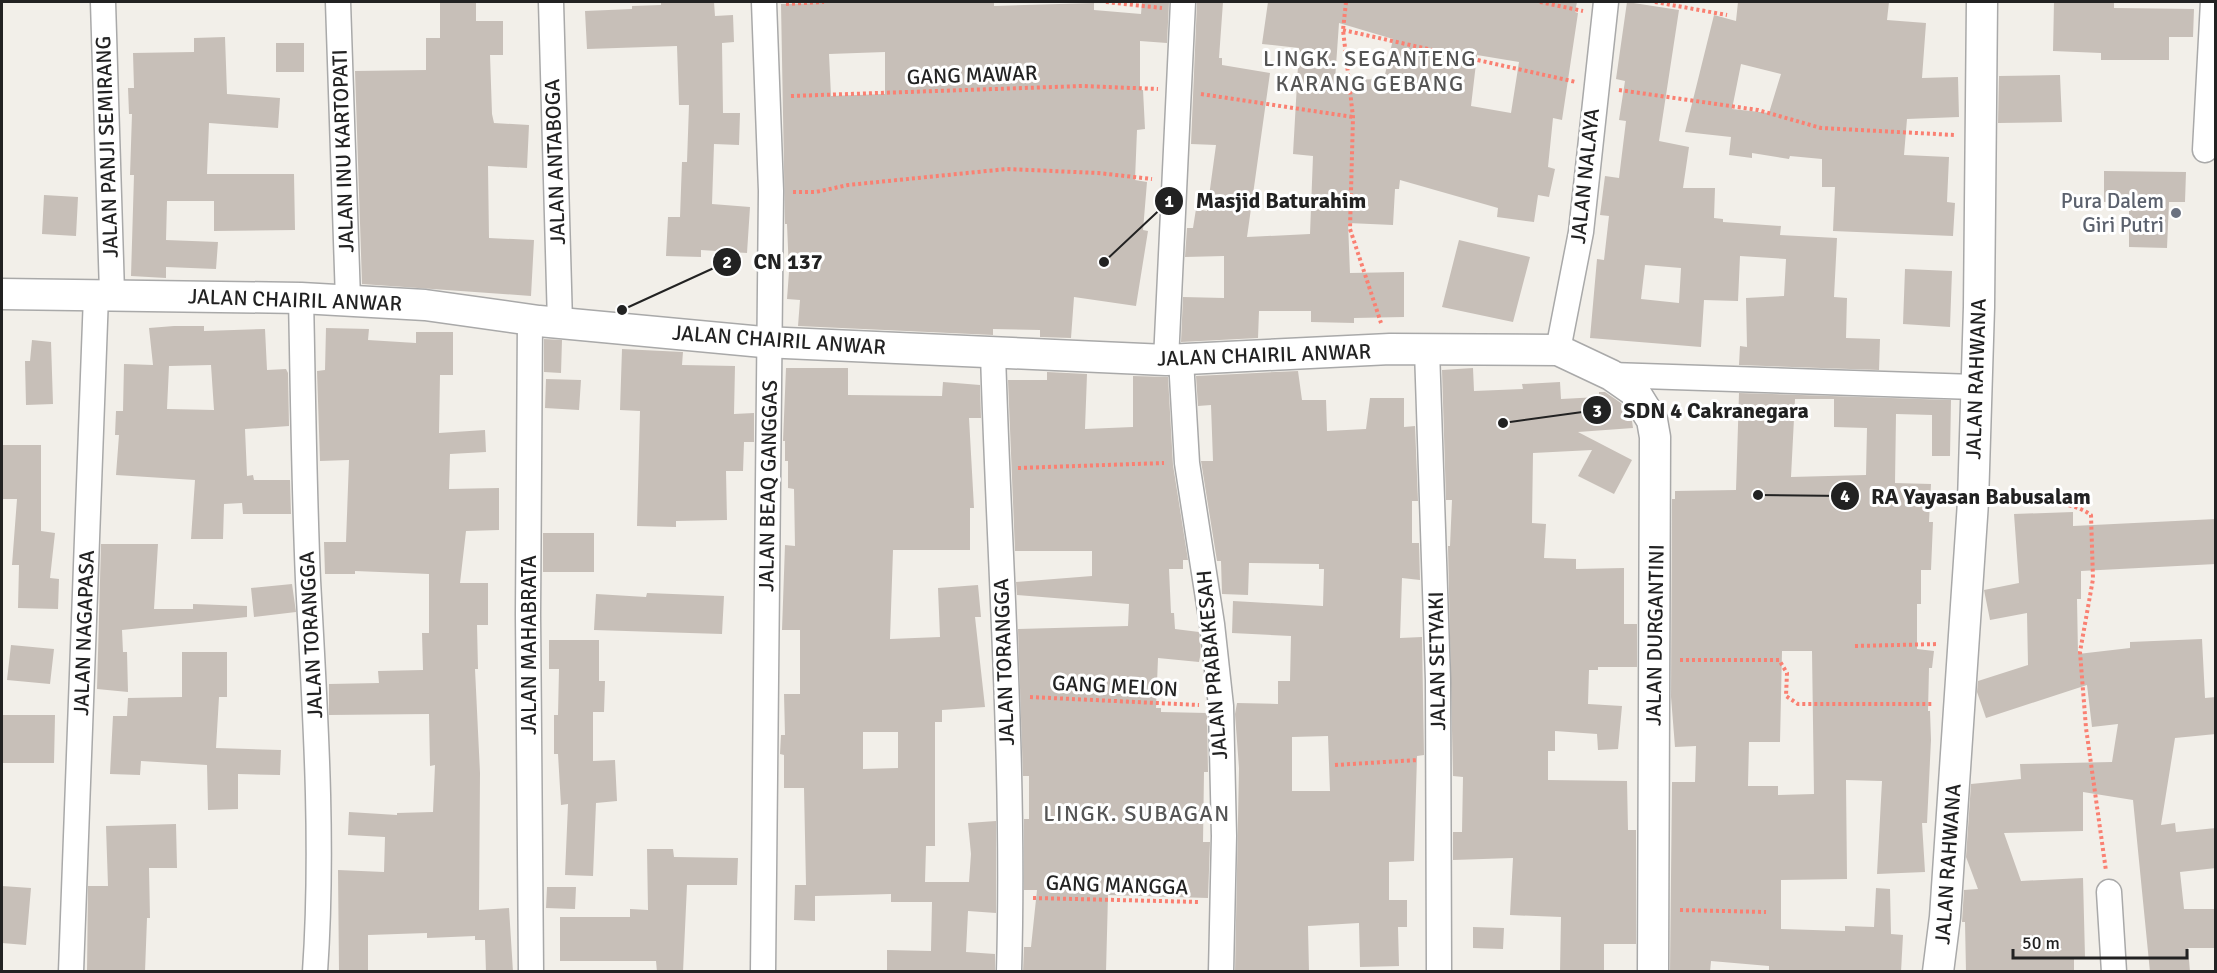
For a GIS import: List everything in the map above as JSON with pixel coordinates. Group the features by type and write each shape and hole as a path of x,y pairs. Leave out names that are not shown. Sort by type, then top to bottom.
{"street":[{"name":"JALAN PANJI SEMIRANG","path":"103,2 104,294"},
{"name":"JALAN INU KARTOPATI","path":"338,2 348,300"},
{"name":"JALAN ANTABOGA","path":"551,2 560,322"},
{"name":"JALAN RAHWANA","path":"1938,972 1946,917 1973,502 1982,136 1982,2"},
{"path":"2205,150 2213,2"},
{"name":"JALAN BEAQ GANGGAS","path":"763,972 771,191 764,3"},
{"name":"JALAN PRABAKESAH","path":"1182,6 1173,184 1174,360 1187,463 1212,624 1221,706 1224,836 1221,972"},
{"name":"JALAN NALAYA","path":"1558,350 1581,232 1604,8"},
{"name":"JALAN CHAIRIL ANWAR","path":"2,294 301,297 425,305 530,320 770,342 1174,360 1390,350 1558,350"},
{"name":"JALAN NAGAPASA","path":"71,972 104,294"},
{"name":"JALAN TORANGGA","path":"301,297 306,526 316,736 318,930 315,972"},
{"name":"JALAN MAHABRATA","path":"530,320 528,615 531,972"},
{"name":"JALAN SETYAKI","path":"1427,350 1439,760 1439,972"},
{"name":"JALAN DURGANTINI","path":"1558,350 1611,375 1634,391 1652,420 1655,437 1653,972"},
{"name":"JALAN TORANGGA","path":"993,353 996,468 1008,696 1011,897 1009,972"},
{"path":"1611,375 1975,387"},
{"path":"2109,892 2115,972"}],"path":[{"path":"764,3 824,2"},
{"path":"1106,2 1182,6"},
{"path":"1346,2 1343,30 1353,117 1350,229 1390,350"},
{"path":"1540,2 1604,8"},
{"path":"1655,2 1727,15"},
{"path":"1343,30 1595,86 1758,110 1821,128 1982,136"},
{"name":"GANG MAWAR","path":"769,97 1082,86 1177,90 1353,117"},
{"path":"771,191 816,192 848,185 1007,169 1098,173 1148,178 1173,184"},
{"path":"996,468 1187,463"},
{"path":"1973,502 2068,505 2091,515 2093,579 2080,652 2086,728 2109,892"},
{"path":"1855,645 1964,644"},
{"path":"1654,660 1779,660 1787,673 1786,696 1798,704 1959,704"},
{"name":"GANG MELON","path":"1008,696 1221,706"},
{"path":"1335,765 1439,760"},
{"name":"GANG MANGGA","path":"1011,897 1221,903"},
{"path":"1652,910 1766,912"}],"building":[{"path":"440,2 476,2 476,21 503,21 503,55 490,55 492,114 494,123 529,125 527,168 488,166 489,238 534,240 531,296 362,284 355,71 426,70 426,38 440,38"},
{"path":"661,2 714,2 715,16 733,15 734,42 722,43 723,113 740,113 739,145 714,144 712,204 750,207 747,253 701,250 701,257 666,256 668,217 680,217 682,162 687,162 689,105 679,105 677,46 587,49 585,11 632,9 632,6 661,5"},
{"path":"994,2 994,6 1094,3 1094,10 1141,14 1142,2 1169,2 1167,43 1140,41 1140,90 1143,90 1145,129 1137,130 1135,180 1147,182 1143,230 1148,231 1136,306 1074,297 1071,338 1040,337 1040,330 993,329 993,335 798,326 800,300 787,299 789,272 787,224 785,224 781,4","holes":["885,52 885,94 831,96 829,54"]},
{"path":"1197,2 1223,2 1219,58 1222,58 1222,65 1270,73 1247,237 1310,234 1313,156 1293,154 1299,48 1262,44 1268,2 1577,2 1575,12 1578,13 1562,120 1553,118 1548,167 1555,169 1549,197 1538,195 1534,222 1497,217 1498,208 1400,180 1399,189 1395,189 1393,225 1348,223 1350,273 1404,272 1404,317 1354,318 1354,323 1311,322 1311,311 1259,311 1258,338 1181,342 1183,297 1224,298 1224,256 1185,257 1187,228 1193,228 1196,209 1207,211 1216,145 1191,144","holes":["1339,23 1393,39 1384,79 1335,80","1477,55 1519,62 1511,113 1471,106"]},
{"path":"1627,2 1679,10 1659,141 1689,147 1683,188 1715,188 1714,218 1723,219 1723,222 1781,226 1780,235 1837,238 1834,297 1847,298 1846,338 1880,339 1879,370 1739,365 1740,346 1747,347 1746,298 1784,296 1786,259 1740,256 1738,301 1704,300 1701,347 1590,338 1597,259 1604,260 1609,216 1600,215 1605,176 1619,178 1626,121 1619,120 1625,81 1616,79","holes":["1645,265 1681,268 1679,303 1641,299"]},
{"path":"1738,2 1889,2 1887,20 1926,23 1922,78 1958,77 1959,117 1907,119 1904,155 1949,157 1947,202 1955,203 1953,236 1833,231 1835,187 1822,187 1822,159 1790,156 1789,159 1752,153 1752,158 1729,155 1731,137 1685,132 1714,15 1736,21","holes":["1741,64 1781,74 1769,113 1732,109"]},
{"path":"2054,2 2114,2 2114,8 2194,9 2193,37 2169,37 2169,60 2101,60 2101,53 2053,51"},
{"path":"225,37 227,94 280,98 278,128 209,123 207,174 294,174 295,230 214,231 214,201 167,201 166,240 218,242 216,269 166,267 166,278 131,276 134,175 130,175 132,114 129,114 128,88 134,88 133,53 194,52 194,38"},
{"path":"276,43 304,43 304,72 276,72"},
{"path":"2060,75 2062,122 1998,123 1999,76"},
{"path":"2104,171 2186,172 2185,202 2169,202 2167,248 2129,247 2129,202 2104,202"},
{"path":"44,195 78,197 76,236 42,234"},
{"path":"1459,240 1530,257 1513,322 1442,307"},
{"path":"1905,269 1952,271 1950,327 1903,324"},
{"path":"204,326 204,331 265,329 267,370 286,369 288,373 289,426 245,429 247,476 253,475 254,480 290,480 291,514 243,514 242,503 224,504 223,539 191,539 195,480 116,475 119,435 115,435 116,411 123,411 124,364 153,365 149,328","holes":["211,365 214,410 167,409 169,366"]},
{"path":"326,328 369,329 368,340 416,343 416,332 453,332 453,375 440,375 439,433 485,430 486,452 450,454 449,489 499,488 499,530 466,531 460,583 488,583 488,625 477,625 478,669 475,669 480,773 479,910 509,908 513,972 486,972 485,940 475,940 475,936 427,938 427,933 368,935 368,971 339,971 338,870 384,872 385,837 348,835 349,812 397,815 397,813 433,812 435,765 430,766 429,714 329,715 329,684 379,683 378,671 423,670 422,633 429,633 429,574 355,571 355,574 325,574 324,542 346,542 349,460 320,461 317,371 325,370"},
{"path":"544,339 562,340 561,373 544,372"},
{"path":"32,340 51,342 53,404 26,405 25,361 30,361"},
{"path":"622,349 683,352 682,365 735,366 734,414 754,413 754,442 744,442 743,471 726,471 727,520 676,521 676,527 637,526 640,411 620,410"},
{"path":"786,368 848,368 848,395 942,396 943,382 980,385 981,418 969,418 974,508 970,508 970,550 893,550 890,639 940,637 938,588 978,585 981,617 975,617 985,707 942,710 942,722 935,722 935,846 926,846 925,882 969,882 971,854 968,823 996,821 996,913 968,911 966,952 995,954 995,972 887,972 887,950 931,951 932,902 891,902 891,894 815,896 815,921 794,920 795,885 806,885 804,788 784,788 784,755 780,754 781,735 785,735 784,694 800,694 800,630 782,630 785,545 795,546 794,489 788,488 788,461 785,461 785,441 783,441","holes":["863,732 898,732 898,768 863,769"]},
{"path":"1473,368 1474,391 1523,389 1522,384 1560,382 1561,399 1599,397 1599,392 1605,392 1621,403 1632,421 1633,428 1578,432 1632,460 1614,494 1578,476 1592,450 1533,453 1532,523 1546,524 1544,558 1576,559 1576,569 1624,568 1624,624 1637,624 1637,667 1598,667 1598,670 1589,670 1588,704 1622,706 1618,749 1598,750 1597,734 1555,731 1555,751 1548,751 1548,780 1627,781 1628,830 1636,830 1636,944 1604,944 1604,972 1560,972 1561,917 1510,915 1513,858 1453,860 1453,832 1462,832 1463,777 1453,776 1448,546 1450,546 1452,500 1446,500 1442,370"},
{"path":"1298,371 1302,400 1326,400 1327,431 1366,429 1370,398 1404,398 1404,427 1415,426 1418,501 1412,501 1412,543 1419,543 1420,580 1402,578 1400,638 1422,637 1424,755 1417,756 1414,861 1389,862 1389,900 1407,900 1407,927 1398,927 1399,966 1360,967 1359,923 1308,926 1309,972 1235,972 1239,768 1235,714 1237,703 1278,704 1278,681 1290,681 1291,636 1232,633 1233,601 1323,606 1324,569 1319,569 1319,564 1249,563 1248,595 1222,594 1221,561 1217,561 1201,461 1213,461 1211,405 1198,406 1196,376","holes":["1328,736 1330,791 1292,791 1292,737"]},
{"path":"1047,372 1087,374 1085,429 1133,427 1133,376 1168,377 1173,465 1188,560 1183,560 1183,569 1169,569 1171,613 1174,613 1175,629 1199,632 1201,652 1199,662 1158,658 1156,708 1161,708 1161,712 1207,713 1208,772 1204,772 1203,842 1210,842 1208,898 1108,895 1106,972 1023,972 1024,947 1031,947 1037,890 1024,890 1024,819 1029,819 1029,776 1023,776 1018,629 1128,626 1129,604 1017,595 1016,582 1092,576 1092,551 1015,551 1008,380 1047,380"},
{"path":"546,379 581,380 579,410 545,408"},
{"path":"1739,393 1951,400 1950,456 1932,456 1932,415 1896,414 1895,483 1931,484 1929,522 1933,522 1931,570 1921,570 1921,604 1917,604 1917,649 1934,651 1932,668 1929,668 1928,711 1930,711 1931,740 1927,823 1922,823 1925,872 1877,874 1882,781 1846,780 1847,879 1781,880 1781,929 1845,931 1845,926 1874,927 1876,888 1890,889 1891,934 1903,935 1901,972 1769,972 1769,966 1711,961 1710,972 1670,972 1672,782 1695,782 1696,746 1675,747 1671,697 1672,499 1675,499 1675,491 1736,490","holes":["1795,399 1834,399 1834,427 1867,428 1866,475 1791,477","1782,651 1812,651 1814,794 1778,795 1778,786 1748,786 1749,742 1780,742"]},
{"path":"2,445 41,445 41,531 55,533 50,578 59,579 58,609 18,608 19,565 12,565 17,499 2,499"},
{"path":"2073,512 2073,526 2216,519 2216,564 2081,571 2081,599 2077,599 2078,654 2130,648 2130,642 2202,639 2205,698 2216,697 2216,734 2175,738 2161,825 2175,823 2176,832 2216,828 2216,868 2180,872 2184,909 2216,909 2216,948 2188,948 2190,972 2150,972 2133,800 2083,792 2083,831 2004,833 2021,881 2083,878 2085,957 2074,957 2074,972 1966,972 1965,922 1962,922 1964,890 1978,889 1966,857 1971,784 2021,779 2020,764 2112,762 2118,724 2092,727 2087,685 1986,718 1977,692 1978,681 2028,665 2027,613 1990,620 1984,590 2019,583 2014,514"},
{"path":"543,533 594,533 594,572 543,572"},
{"path":"101,544 158,544 154,609 193,609 193,604 247,606 247,617 122,630 123,652 127,652 128,692 97,689"},
{"path":"292,584 296,612 254,617 251,588"},
{"path":"647,593 724,596 722,634 594,630 596,594 646,597"},
{"path":"549,640 599,640 599,681 605,681 604,712 593,712 593,761 615,760 617,801 596,803 593,876 565,875 568,804 561,805 558,754 554,754 554,715 558,715 559,669 549,669"},
{"path":"11,645 54,649 50,684 7,680"},
{"path":"182,652 227,652 227,697 219,697 216,748 281,750 280,775 238,774 238,809 208,810 207,765 141,761 140,775 110,774 113,716 127,716 128,698 182,697"},
{"path":"2,715 55,715 54,763 2,763"},
{"path":"176,824 177,868 149,868 150,918 147,918 145,972 87,972 88,886 108,886 106,826"},
{"path":"647,849 673,849 674,857 738,858 737,885 687,885 683,972 657,972 656,961 560,961 560,917 630,917 630,909 648,910"},
{"path":"2,886 31,888 26,945 2,943"},
{"path":"547,887 576,887 575,909 546,908"},
{"path":"1473,927 1504,928 1503,949 1473,948"}],"place":[{"name":"Pura Dalem Giri Putri","path":"2176,213"},
{"name":"Masjid Baturahim","path":"1104,262"},
{"name":"CN 137","path":"622,310"},
{"name":"SDN 4 Cakranegara","path":"1503,423"},
{"name":"RA Yayasan Babusalam","path":"1758,495"}],"district":[{"name":"LINGK. SEGANTENG KARANG GEBANG","path":"1370,70"},
{"name":"LINGK. SUBAGAN","path":"1137,813"}]}
